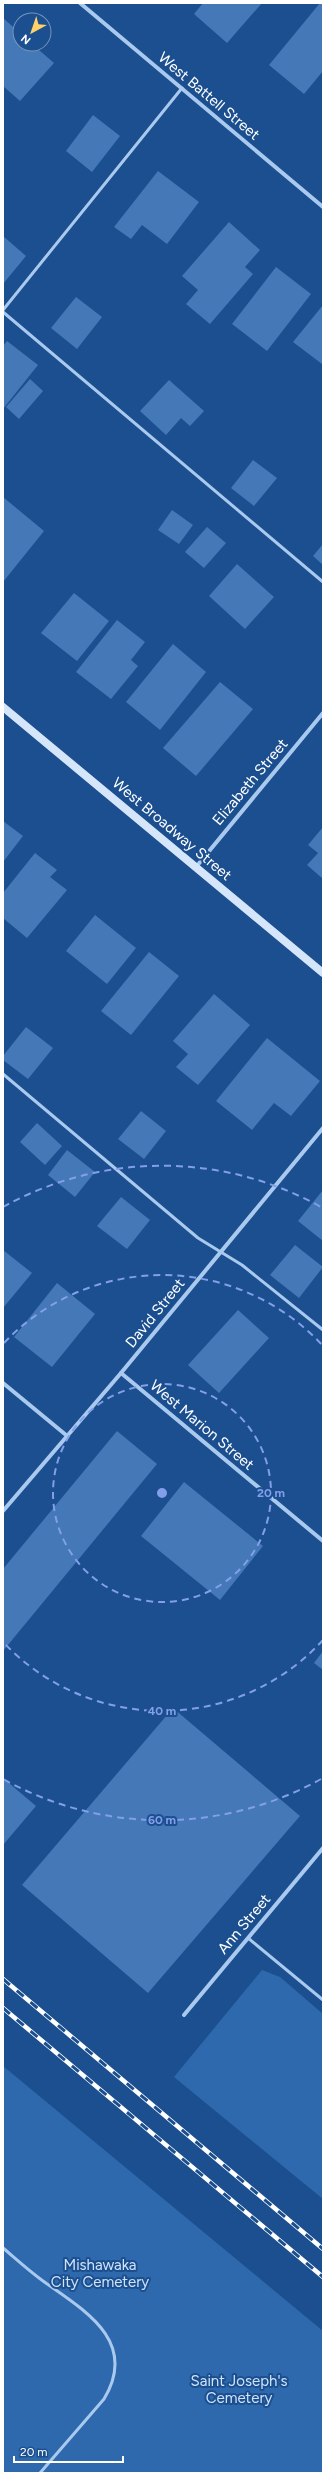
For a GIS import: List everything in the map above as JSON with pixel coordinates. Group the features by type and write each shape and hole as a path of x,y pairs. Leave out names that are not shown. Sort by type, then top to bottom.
{"street":[{"name":"West Battell Street","path":"80,3 323,207"},
{"name":"West Broadway Street","path":"3,707 323,973"},
{"name":"Elizabeth Street","path":"196,867 323,713"},
{"name":"David Street","path":"3,1511 66,1435 121,1373 323,1128"},
{"name":"West Marion Street","path":"121,1373 323,1541"},
{"path":"3,1383 66,1435"},
{"name":"Ann Street","path":"184,2015 323,1848"}],"lane":[{"path":"182,88 3,311 323,582"},
{"path":"3,1074 198,1238 242,1265 323,1330"},
{"path":"248,1938 323,2000"},
{"path":"3,2248 41,2280 93,2317 104,2330 112,2345 115,2368 110,2390 104,2399 40,2473"}],"green space":[{"path":"262,1970 280,1977 323,2014 323,2199 174,2077"},
{"name":"Mishawaka City Cemetery","path":"3,2066 323,2331 323,2473 3,2473"}],"building":[{"path":"203,3 262,3 227,43 194,14"},
{"path":"320,3 323,3 323,71 304,94 269,65"},
{"path":"3,18 12,26 12,52 41,52 54,63 20,101 3,86"},
{"path":"93,115 120,136 92,172 66,151"},
{"path":"158,171 199,202 167,244 142,225 131,239 114,227"},
{"path":"229,222 260,250 245,267 253,274 210,324 186,304 198,290 182,276"},
{"path":"3,236 26,256 3,284"},
{"path":"276,267 311,294 267,351 232,324"},
{"path":"76,297 102,317 77,349 51,328"},
{"path":"323,305 323,363 322,364 293,342"},
{"path":"7,341 38,365 3,409 3,346"},
{"path":"30,379 43,391 19,419 6,407"},
{"path":"169,380 204,411 190,426 181,418 166,435 140,411"},
{"path":"253,460 277,478 254,506 231,488"},
{"path":"3,497 44,531 3,582"},
{"path":"172,510 193,525 179,544 158,530"},
{"path":"207,527 226,543 204,568 185,552"},
{"path":"323,544 323,565 313,556"},
{"path":"237,564 274,597 245,629 209,596"},
{"path":"74,593 109,621 77,661 41,633"},
{"path":"117,620 145,642 131,660 138,666 111,699 76,672"},
{"path":"173,644 206,672 160,730 126,702"},
{"path":"220,682 253,709 196,776 163,748"},
{"path":"3,821 23,836 3,862"},
{"path":"323,827 323,879 307,865 318,853 308,845"},
{"path":"35,853 57,870 50,877 67,890 27,938 3,918 3,893"},
{"path":"95,915 136,948 107,984 66,951"},
{"path":"149,952 179,976 131,1035 101,1011"},
{"path":"214,994 250,1025 198,1085 176,1067 188,1054 173,1041"},
{"path":"26,1027 53,1048 28,1079 3,1060 3,1056"},
{"path":"267,1038 320,1081 291,1116 274,1103 252,1130 216,1101"},
{"path":"141,1111 166,1131 144,1159 118,1139"},
{"path":"37,1123 62,1146 45,1165 20,1142"},
{"path":"67,1150 95,1172 75,1197 48,1175"},
{"path":"323,1190 323,1241 298,1221"},
{"path":"121,1197 150,1220 127,1249 97,1226"},
{"path":"295,1245 323,1267 299,1298 270,1275"},
{"path":"3,1250 32,1273 3,1308"},
{"path":"57,1283 95,1314 52,1367 14,1337"},
{"path":"238,1310 269,1338 219,1393 188,1365"},
{"path":"117,1431 157,1464 3,1651 3,1569"},
{"path":"184,1482 263,1546 220,1600 141,1536"},
{"path":"323,1651 323,1670 314,1663"},
{"path":"173,1708 300,1816 148,1993 22,1885"},
{"path":"3,1778 36,1806 3,1845"}],"railway":[{"path":"3,1979 323,2249"},
{"path":"3,2008 323,2277"}],"park label":[{"name":"Saint Joseph's Cemetery","path":"239,2390"}]}
